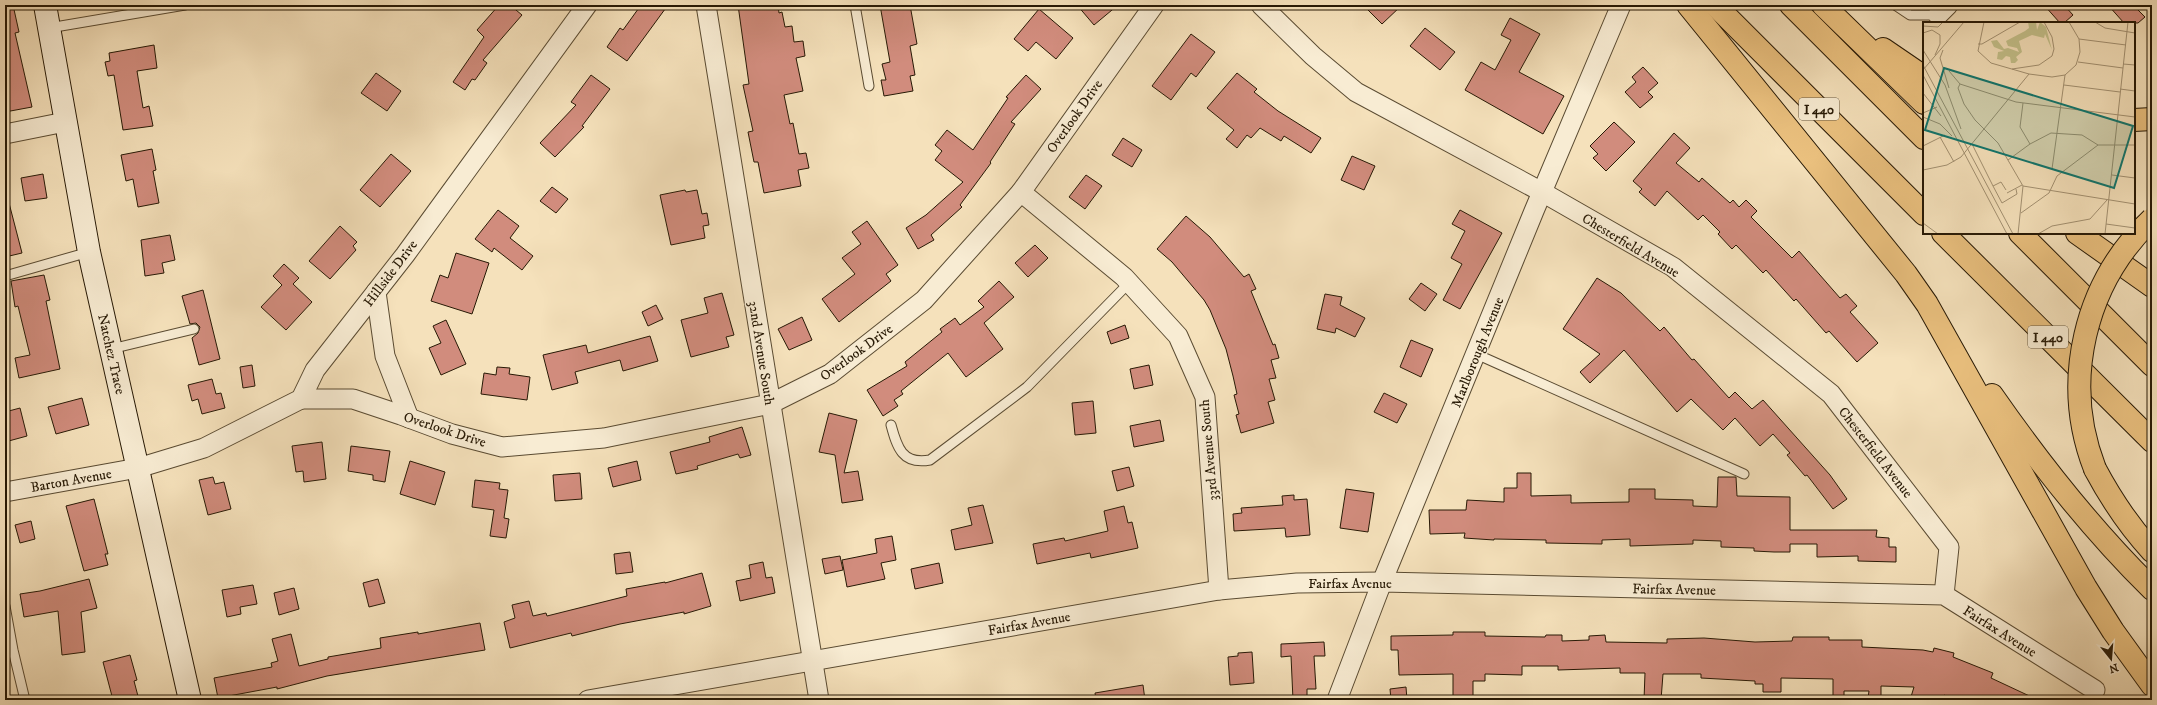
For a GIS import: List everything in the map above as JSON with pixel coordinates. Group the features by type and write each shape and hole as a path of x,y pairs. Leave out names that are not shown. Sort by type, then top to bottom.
{"highway":[{"path":"1688,5 1896,262 1955,340 2002,410 2060,487 2098,532 2152,589"},
{"name":"I 440","path":"1714,5 1923,213"},
{"path":"1791,5 1923,137"},
{"path":"1828,10 1923,76"},
{"path":"1828,10 1923,102"},
{"path":"2135,120 2152,119"},
{"path":"2152,219 2124,250 2100,289 2086,328 2079,378 2082,423 2086,442 2095,469 2111,500 2124,519 2152,551"},
{"name":"I 440","path":"1945,234 2152,441"},
{"path":"2021,234 2152,365"},
{"path":"2078,234 2152,286"},
{"path":"1927,304 2086,588 2113,631 2152,685"}],"main road":[{"name":"Natchez Trace","path":"45,5 89,252 190,700"}],"street":[{"name":"Hillside Drive","path":"301,399 315,370 376,292 587,5"},
{"name":"32nd Avenue South","path":"706,5 819,700"},
{"name":"Overlook Drive","path":"301,399 353,399 452,434 502,447 604,438 770,404 830,374 924,300 1021,192 1154,5"},
{"name":"Chesterfield Avenue","path":"1261,5 1313,56 1356,92 1542,192 1673,267 1831,394 1949,547 1944,595"},
{"name":"Marlborough Avenue","path":"1337,700 1382,582 1620,6"},
{"path":"5,134 65,122"},
{"name":"33rd Avenue South","path":"1021,192 1129,283 1178,336 1205,397 1219,590"},
{"path":"376,292 385,356 410,418"},
{"path":"138,468 204,448 301,399"},
{"name":"Barton Avenue","path":"5,492 138,468"},
{"name":"Fairfax Avenue","path":"588,700 1219,590 1297,583 1382,582 1944,595 2094,695"}],"lane":[{"path":"49,28 184,5"},
{"path":"855,5 869,86"},
{"path":"1895,5 1910,15 1943,10"},
{"path":"5,276 89,252"},
{"path":"891,425 896,443 902,453 914,461 930,460 1027,387 1129,283"},
{"path":"111,349 194,329"},
{"path":"1476,354 1744,474"},
{"path":"5,606 9,651 25,700"}],"building":[{"path":"5,5 13,5 19,32 15,33 32,107 5,112"},
{"path":"499,5 510,5 522,15 483,60 487,63 475,80 472,79 465,90 453,82 484,37 477,30"},
{"path":"641,5 668,5 627,61 607,47 620,28 623,30"},
{"path":"738,5 778,5 779,13 782,12 785,27 792,26 794,42 803,41 805,56 796,58 803,91 784,95 790,124 793,123 799,154 806,153 809,168 798,170 801,186 764,193 758,162 754,162 748,132 753,131 743,85 749,84"},
{"path":"880,5 910,5 917,44 910,46 915,75 910,76 913,91 884,96 881,80 886,80 882,64 890,62"},
{"path":"1077,5 1118,5 1094,25"},
{"path":"1363,5 1402,5 1382,24"},
{"path":"2044,5 2064,5 2073,15 2065,22 2059,22"},
{"path":"2108,5 2133,5 2145,17 2138,23 2123,22"},
{"path":"1039,9 1073,38 1056,59 1036,42 1028,51 1014,39"},
{"path":"1510,18 1540,34 1519,72 1564,96 1543,134 1465,90 1481,62 1495,70 1511,40 1501,35"},
{"path":"1425,28 1455,52 1440,70 1410,46"},
{"path":"1191,34 1215,52 1196,77 1191,73 1171,100 1152,86"},
{"path":"154,45 157,68 137,71 143,108 149,106 153,126 123,130 114,75 108,76 105,62 110,61 109,53"},
{"path":"1643,67 1658,83 1648,92 1653,97 1640,108 1625,92 1636,82 1632,77"},
{"path":"376,73 401,91 387,111 361,93"},
{"path":"1237,73 1257,89 1254,92 1278,111 1321,138 1311,153 1284,136 1281,141 1260,128 1251,138 1247,135 1237,148 1226,139 1234,130 1207,108"},
{"path":"591,75 610,89 582,126 584,127 555,157 540,143 576,105 571,102"},
{"path":"1026,75 1041,89 1011,122 1015,124 990,162 991,163 960,205 962,207 931,235 934,240 918,249 906,228 926,215 963,182 935,160 942,151 935,145 947,130 973,150 1008,98 1006,97"},
{"path":"1614,122 1635,142 1606,171 1593,158 1598,154 1590,146"},
{"path":"1674,133 1690,148 1676,163 1699,182 1702,178 1730,203 1733,200 1739,207 1746,200 1757,211 1751,217 1792,258 1799,251 1840,298 1846,294 1857,306 1850,312 1878,343 1857,362 1829,331 1826,333 1796,299 1794,301 1766,270 1763,273 1736,245 1732,249 1718,234 1720,232 1703,215 1698,220 1667,191 1655,206 1639,192 1642,189 1633,181"},
{"path":"1123,138 1142,150 1132,167 1112,155"},
{"path":"152,149 156,170 153,171 159,203 138,207 133,179 126,181 121,155"},
{"path":"391,154 411,171 380,207 360,190"},
{"path":"1352,156 1375,166 1364,190 1341,180"},
{"path":"43,174 47,198 25,201 21,178"},
{"path":"1086,175 1102,186 1085,209 1069,197"},
{"path":"552,187 568,199 556,213 540,201"},
{"path":"685,190 686,192 697,190 702,214 707,213 709,225 703,226 705,238 671,245 660,195"},
{"path":"5,203 9,203 22,253 5,257"},
{"path":"498,210 519,226 510,238 533,256 522,270 494,248 492,252 475,239"},
{"path":"1460,210 1502,233 1460,309 1443,300 1462,264 1451,258 1465,231 1452,224"},
{"path":"1186,216 1210,237 1244,277 1249,274 1256,289 1251,291 1273,345 1275,344 1279,358 1271,360 1276,378 1269,379 1275,400 1268,402 1274,423 1241,433 1236,415 1239,414 1234,395 1237,394 1233,376 1226,349 1210,310 1204,300 1172,262 1157,249"},
{"path":"867,221 898,265 886,274 891,281 839,322 822,299 855,274 842,258 861,244 852,232"},
{"path":"340,226 357,242 353,246 356,250 330,279 309,261"},
{"path":"170,235 175,260 162,263 164,273 145,276 141,240"},
{"path":"1035,245 1048,258 1028,277 1015,263"},
{"path":"456,253 489,263 472,314 431,301 440,275 448,278"},
{"path":"284,264 299,278 293,284 312,302 286,330 261,307 282,285 273,276"},
{"path":"44,275 50,300 46,301 60,369 19,378 15,358 30,355 18,306 15,307 11,281"},
{"path":"1597,278 1621,293 1660,331 1664,327 1692,360 1694,359 1729,398 1735,392 1752,409 1763,400 1830,475 1847,499 1833,509 1807,475 1805,476 1787,455 1790,453 1773,434 1760,446 1735,418 1723,430 1691,399 1677,412 1624,350 1590,383 1580,372 1600,354 1563,329"},
{"path":"999,281 1014,297 984,323 1003,349 966,377 948,353 901,391 903,394 894,400 898,406 883,416 867,390 907,366 905,362 942,332 940,329 955,318 960,325 984,307 978,301"},
{"path":"1421,283 1437,294 1425,311 1409,299"},
{"path":"203,290 220,359 199,365 192,338 198,333 200,327 196,323 190,324 182,296"},
{"path":"722,293 734,335 726,337 729,347 691,357 681,320 708,313 704,298"},
{"path":"1325,294 1342,297 1340,305 1365,318 1355,337 1336,328 1335,333 1317,329"},
{"path":"656,305 663,319 648,326 642,312"},
{"path":"802,317 812,340 789,350 778,329"},
{"path":"446,320 466,364 441,375 429,348 441,343 433,326"},
{"path":"1125,325 1129,338 1111,344 1107,332"},
{"path":"650,336 658,361 623,371 620,360 575,372 578,383 552,390 543,355 586,345 588,353"},
{"path":"1411,340 1433,349 1421,377 1400,367"},
{"path":"252,365 255,386 243,388 240,367"},
{"path":"1149,365 1153,385 1134,389 1130,369"},
{"path":"497,367 510,368 509,374 530,377 527,400 481,394 484,373 496,375"},
{"path":"212,379 216,394 221,393 225,408 202,414 198,399 192,401 188,385"},
{"path":"1384,393 1407,404 1397,423 1374,412"},
{"path":"82,398 89,425 56,434 48,407"},
{"path":"1093,401 1096,433 1075,435 1072,403"},
{"path":"20,408 27,436 5,442 5,412"},
{"path":"829,413 857,420 844,473 858,471 863,500 842,503 835,455 819,452"},
{"path":"1160,420 1164,441 1134,447 1130,426"},
{"path":"742,427 751,455 740,458 738,454 697,466 698,469 676,474 670,452 710,442 709,437"},
{"path":"322,442 326,479 304,482 303,471 296,472 292,446"},
{"path":"351,446 390,451 385,482 373,480 373,475 348,471"},
{"path":"410,461 445,472 435,505 400,494"},
{"path":"637,461 641,480 613,487 608,468"},
{"path":"1129,467 1134,486 1117,491 1112,471"},
{"path":"580,473 582,499 555,501 553,475"},
{"path":"1517,473 1531,473 1531,496 1571,495 1571,503 1629,502 1629,489 1655,489 1655,499 1693,500 1693,506 1717,507 1718,477 1736,477 1737,496 1790,497 1790,530 1877,530 1876,537 1889,538 1889,547 1896,547 1896,562 1858,561 1858,556 1817,557 1817,544 1790,544 1790,552 1774,552 1754,551 1754,548 1721,547 1721,541 1693,540 1693,544 1630,546 1630,539 1602,540 1602,544 1546,543 1546,540 1494,540 1464,538 1465,533 1430,534 1429,510 1466,510 1467,500 1504,502 1504,488 1517,488"},
{"path":"213,477 215,484 224,482 231,509 208,515 199,480"},
{"path":"475,480 500,483 499,489 508,490 504,518 509,519 506,538 490,536 494,510 472,507"},
{"path":"1346,489 1374,493 1368,532 1340,528"},
{"path":"1294,495 1294,500 1307,499 1310,535 1286,537 1285,528 1234,531 1233,514 1242,513 1241,508 1283,505 1282,496"},
{"path":"94,499 108,554 105,554 108,565 84,571 66,506"},
{"path":"983,505 993,543 955,550 951,530 972,525 968,508"},
{"path":"1124,506 1128,523 1132,522 1138,548 1091,558 1090,553 1037,564 1033,544 1064,538 1065,541 1108,531 1104,511"},
{"path":"31,521 35,539 20,543 15,525"},
{"path":"892,536 896,560 881,563 885,579 847,587 842,560 877,553 875,539"},
{"path":"630,552 633,572 616,574 614,554"},
{"path":"840,556 843,570 825,574 822,559"},
{"path":"763,562 766,578 772,577 775,593 740,601 736,581 751,578 749,565"},
{"path":"939,563 943,583 915,589 911,569"},
{"path":"702,573 711,606 684,614 684,612 620,624 572,636 571,633 510,648 504,622 515,618 512,605 529,601 533,616 546,613 547,616 627,596 626,589 665,583"},
{"path":"89,579 97,608 81,612 85,652 62,655 58,611 24,617 20,594 40,591"},
{"path":"378,579 385,603 369,607 363,583"},
{"path":"253,585 257,604 240,607 241,614 227,617 222,590"},
{"path":"294,588 299,609 279,615 274,593"},
{"path":"480,623 485,650 327,676 277,689 277,687 218,698 214,678 272,667 271,663 278,661 272,639 291,634 299,666 328,659 328,657 381,648 380,638 418,632 418,634"},
{"path":"1453,632 1485,632 1485,636 1545,637 1546,635 1562,635 1562,641 1589,640 1589,636 1605,635 1606,642 1667,643 1667,639 1704,638 1755,642 1792,641 1793,637 1829,637 1829,640 1862,640 1862,647 1923,650 1933,652 1934,648 1954,653 1953,657 1993,673 1991,678 2038,700 1955,700 1944,695 1943,700 1910,700 1914,687 1881,686 1881,698 1868,698 1869,691 1844,691 1844,700 1833,700 1833,679 1781,678 1781,692 1763,692 1763,684 1755,684 1755,681 1701,678 1701,674 1663,674 1661,700 1644,700 1645,673 1620,673 1620,668 1558,670 1558,666 1522,666 1522,675 1485,674 1485,681 1473,681 1473,700 1453,700 1453,674 1399,675 1398,650 1391,650 1391,636 1453,635"},
{"path":"1324,642 1325,656 1314,656 1316,689 1307,689 1307,700 1293,700 1291,656 1281,657 1281,644"},
{"path":"1252,652 1254,683 1230,685 1228,657 1238,656 1238,653"},
{"path":"130,655 137,680 134,681 139,700 113,700 103,662"},
{"path":"1143,685 1145,700 1096,700 1095,693"},
{"path":"1406,687 1407,700 1391,700 1390,689"}]}
